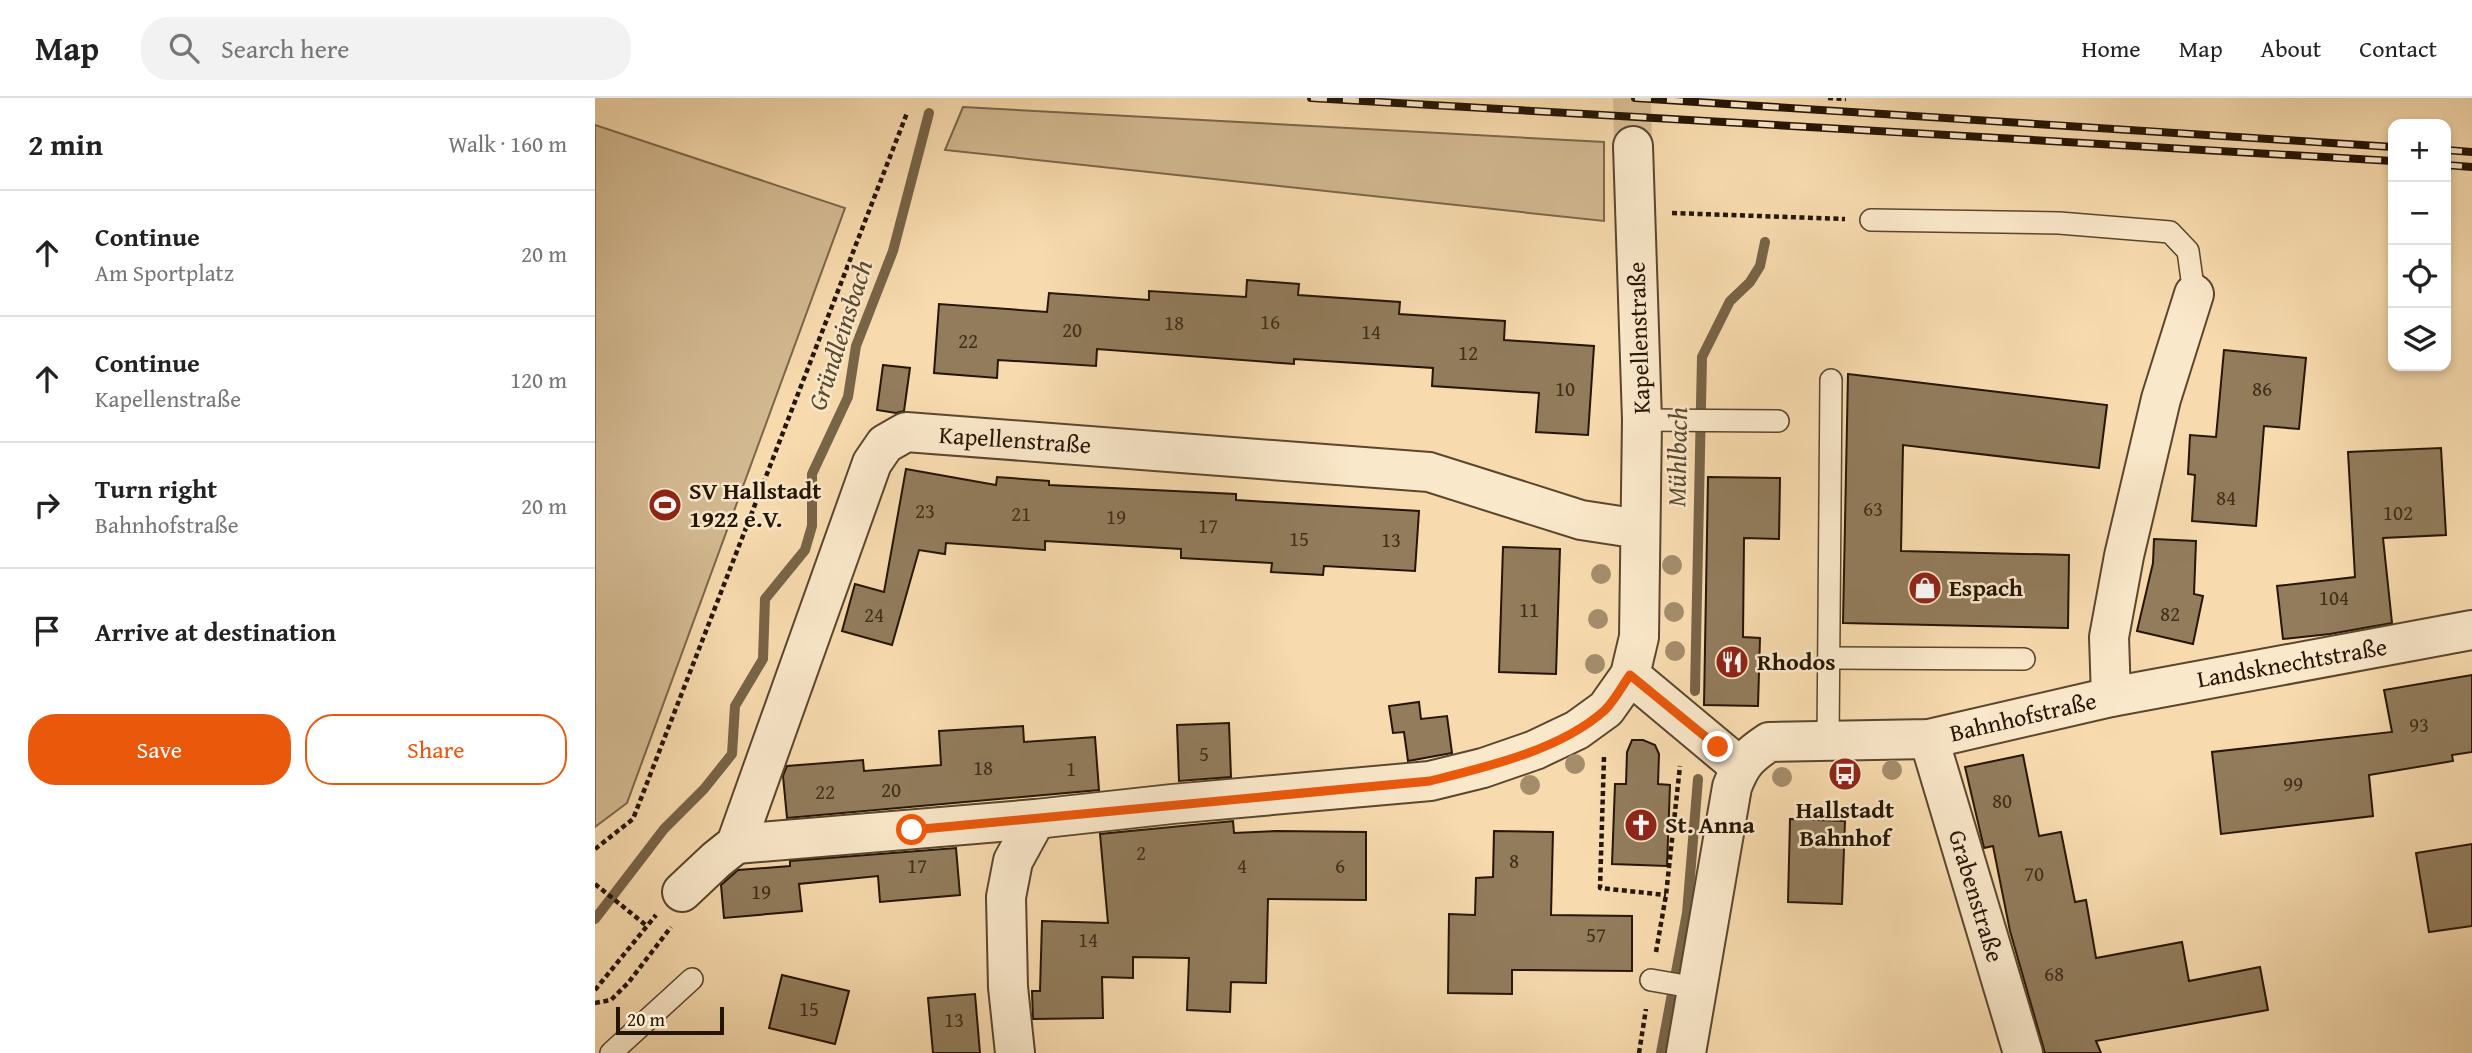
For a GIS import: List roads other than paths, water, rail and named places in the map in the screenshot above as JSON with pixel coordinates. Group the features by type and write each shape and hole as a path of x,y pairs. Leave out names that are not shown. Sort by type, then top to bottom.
{"street":[{"name":"Kapellenstraße","path":"1633,146 1659,420 1640,529 1639,637 1630,675 1606,709 1577,730 1535,750 1483,768 1430,781 1036,819 736,844 872,463 885,444 906,432 1429,472 1581,520 1640,529"},
{"name":"Bahnhofstraße","path":"1739,766 1769,742 1929,739 2111,697 2109,637 2124,556 2161,399 2194,294"},
{"name":"Landsknechtstraße","path":"2111,697 2472,630"},
{"path":"1630,675 1739,766 1672,984 1686,1053"},
{"name":"Grabenstraße","path":"1929,739 2023,1053"},
{"path":"1015,1053 1007,987 1006,897 1013,861 1036,819"},
{"path":"668,904 736,844"}],"lane":[{"path":"1871,220 2059,223 2169,232 2188,251 2194,294"},
{"path":"1828,741 1831,380"},
{"path":"1659,420 1777,421"},
{"path":"1829,658 2024,659"},
{"path":"611,1053 692,979"}],"waterway":[{"name":"Gründleinsbach","path":"595,919 664,829 704,789 732,754 735,706 763,659 765,599 805,550 812,526 812,474 848,397 856,346 893,251 929,113"},
{"name":"Mühlbach","path":"1695,691 1702,357 1730,301 1750,282 1760,266 1765,242"},
{"name":"Mühlbach","path":"1661,1053 1687,913 1698,779"}],"tunnel":[{"path":"1632,98 1633,146"}],"railway":[{"path":"1311,98 2388,161"},
{"path":"1635,98 2388,147"},
{"path":"2451,150 2472,152"},
{"path":"2451,165 2472,167"}],"place":[{"name":"SV Hallstadt 1922 e.V.","path":"665,505"},
{"name":"Espach","path":"1925,588"},
{"name":"Rhodos","path":"1732,662"},
{"name":"Hallstadt Bahnhof","path":"1845,774"},
{"name":"St. Anna","path":"1641,825"}]}
